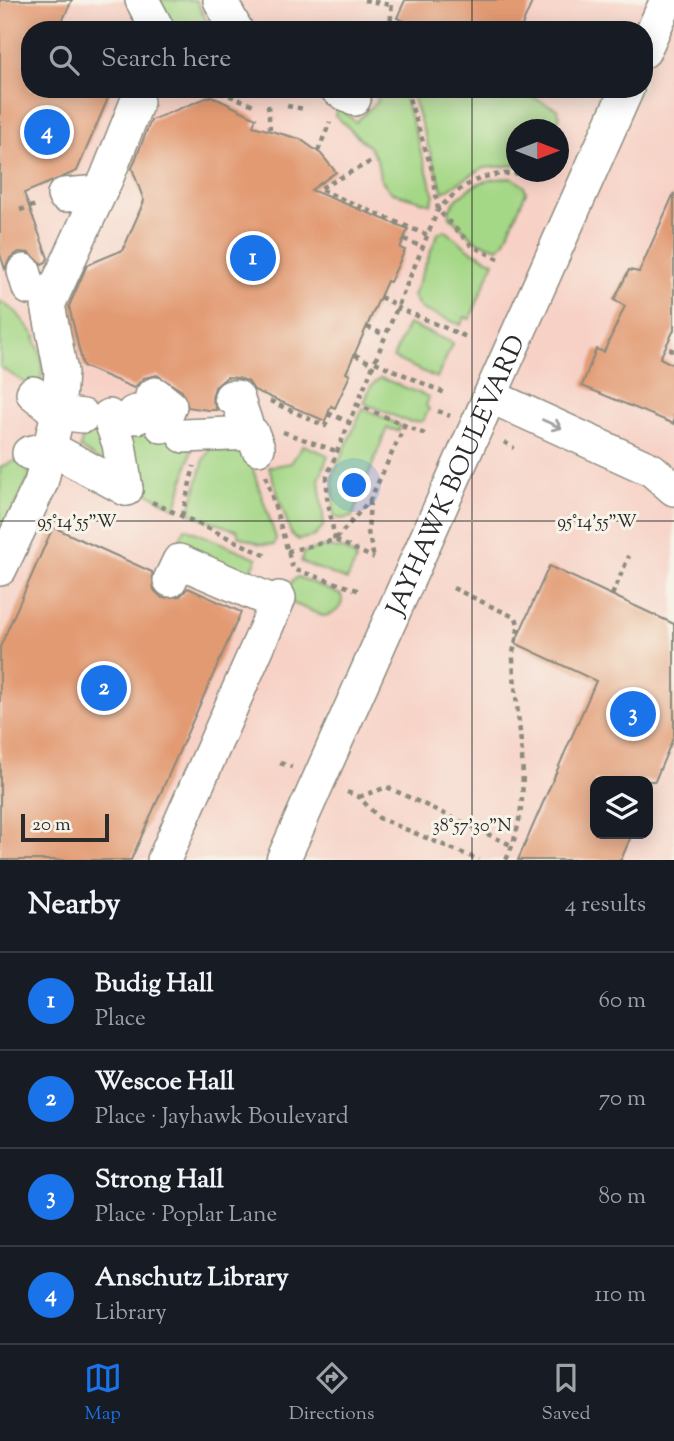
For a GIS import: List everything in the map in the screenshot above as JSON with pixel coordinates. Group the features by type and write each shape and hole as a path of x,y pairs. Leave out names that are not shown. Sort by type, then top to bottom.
{"street":[{"path":"142,0 153,21"},
{"path":"220,0 231,21"},
{"path":"653,31 667,0"},
{"name":"JAYHAWK BOULEVARD","path":"283,860 623,98"},
{"path":"137,102 100,192 48,305 34,295 61,372 174,418"},
{"path":"64,195 100,192"},
{"path":"490,396 652,470 674,489"},
{"path":"38,451 174,418"},
{"path":"126,489 119,444 174,418"},
{"path":"38,451 126,489"},
{"path":"0,569 41,483 38,451"},
{"path":"164,860 207,748 237,680 278,600 237,598 192,582"}],"path":[{"path":"364,0 392,3 391,21"},
{"path":"236,98 254,105"},
{"path":"409,98 433,173 438,210 472,246 503,261"},
{"path":"268,105 270,130"},
{"path":"288,106 305,109"},
{"path":"318,151 330,122"},
{"path":"370,162 319,189 427,235"},
{"path":"335,540 327,497 327,476 438,210 456,190 475,179 506,172"},
{"path":"404,239 422,247"},
{"path":"380,297 469,338"},
{"path":"367,327 385,335"},
{"path":"355,355 445,393"},
{"path":"356,404 427,435"},
{"path":"174,418 325,425 329,413 349,422"},
{"path":"174,418 292,433 336,452"},
{"path":"174,418 182,516"},
{"path":"174,418 289,551 293,569 360,591"},
{"path":"289,551 335,540 370,500 405,425"},
{"path":"126,489 269,556"},
{"path":"335,540 374,558 368,532 370,500"},
{"path":"612,595 629,556"},
{"path":"453,588 516,618 519,624 512,654 523,787 522,815 506,860"},
{"path":"478,860 379,818 359,797 387,787 513,846"}],"shaded area":[{"path":"0,0 674,0 674,860 0,860"}],"green space":[{"path":"155,0 196,0 206,21 164,21"},
{"path":"377,98 405,98 434,195 431,204 391,192 380,178 377,159 369,147 335,115 339,108 356,122 379,100"},
{"path":"413,98 534,98 557,109 559,119 506,119 506,166 483,168 443,192"},
{"path":"506,178 506,182 518,182 526,192 504,243 498,248 476,241 450,217 449,209 469,189 493,179"},
{"path":"445,230 470,250 494,262 470,319 465,317 461,325 421,309 413,296 438,233"},
{"path":"0,301 16,312 36,337 34,338 40,351 43,370 36,390 0,367"},
{"path":"408,324 453,343 437,378 393,358"},
{"path":"381,378 429,397 426,406 429,409 423,421 409,422 364,403 371,386"},
{"path":"363,408 401,426 398,431 387,428 352,517 340,519 334,516 333,475"},
{"path":"98,424 116,471 80,448 84,432"},
{"path":"137,424 192,449 176,508 129,483 124,445"},
{"path":"303,445 328,455 319,480 324,525 315,536 298,540 291,534 269,467 291,463"},
{"path":"212,446 221,451 247,452 276,538 274,545 260,544 238,536 238,531 189,513 204,459"},
{"path":"27,456 30,476 4,529 0,527 0,467"},
{"path":"185,528 257,558 246,583 174,551"},
{"path":"324,547 342,549 354,555 356,561 347,580 301,562 304,552"},
{"path":"298,577 341,595 340,607 323,616 285,600 292,581"}],"building":[{"path":"0,0 72,0 62,21 21,21 21,98 108,98 77,171 24,193 48,258 46,262 42,264 29,253 19,252 10,258 5,269 0,254"},
{"path":"405,0 533,0 524,21 404,21 397,18"},
{"path":"206,98 215,98 256,118 253,126 300,139 321,154 336,172 311,190 408,229 400,248 405,250 390,282 387,281 346,373 350,375 335,408 331,406 325,421 254,390 248,381 238,378 227,377 215,387 212,398 217,410 208,410 188,407 182,391 157,375 144,378 134,388 83,366 69,306 87,265 123,250 144,201 132,168 151,120"},
{"path":"674,193 674,330 660,358 674,365 674,424 582,386 596,349 604,352 625,306 614,300 629,270 639,272"},
{"path":"53,527 152,572 154,590 162,598 180,596 188,588 241,612 131,860 0,860 0,647"},
{"path":"549,566 674,624 674,736 655,781 653,776 590,776 590,839 630,839 621,860 518,860 596,681 515,643"}],"place":[{"name":"Anschutz Library","path":"47,132"},
{"name":"Budig Hall","path":"253,258"},
{"name":"Wescoe Hall","path":"104,688"},
{"name":"Strong Hall","path":"633,714"}]}
